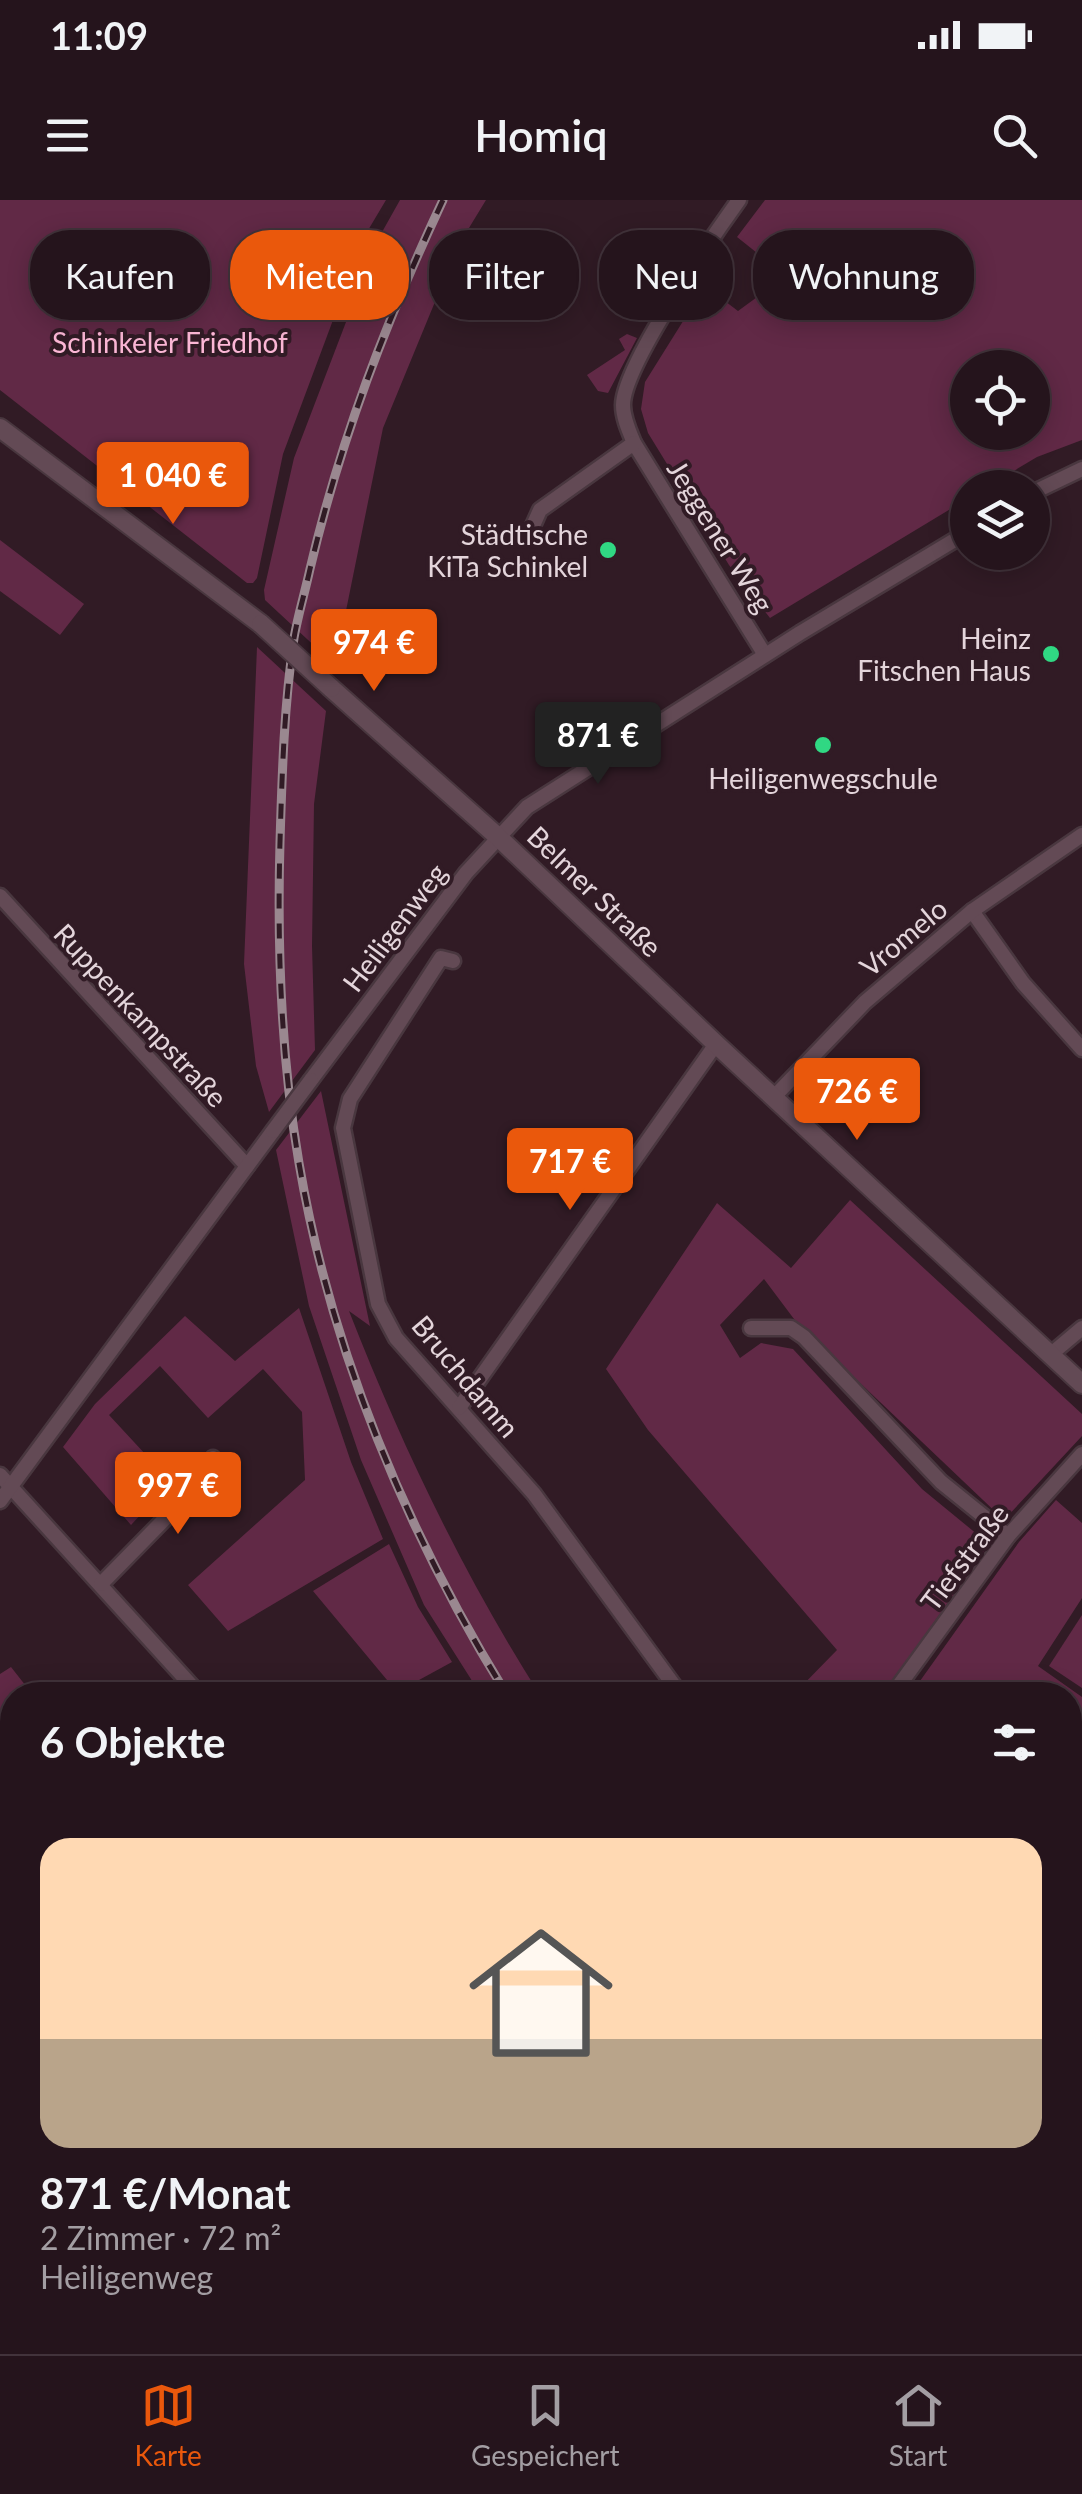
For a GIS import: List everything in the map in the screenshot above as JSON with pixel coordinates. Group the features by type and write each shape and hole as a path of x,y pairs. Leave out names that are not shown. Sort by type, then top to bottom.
{"street":[{"name":"Jeggener Weg","path":"739,200 680,290 633,374 623,404 634,443 765,655"},
{"name":"Belmer Straße","path":"0,428 261,624 497,836 1082,1384"},
{"name":"Jeggener Weg","path":"528,538 540,510 634,443"},
{"path":"1050,484 1082,469"},
{"name":"Heiligenweg","path":"0,1500 5,1481 273,1132 394,966 497,836 526,807 950,543"},
{"name":"Vromelo","path":"773,1098 865,1002 972,911 1082,835"},
{"name":"Ruppenkampstraße","path":"0,896 247,1166"},
{"path":"972,911 1024,983 1082,1049"},
{"name":"Bruchdamm","path":"453,961 441,958 350,1098 343,1128 378,1304 396,1338 534,1494 671,1682"},
{"path":"459,1408 716,1044"},
{"path":"752,1328 791,1328 804,1337 941,1482 1008,1536"},
{"path":"1050,1354 1082,1328"},
{"name":"Tiefstraße","path":"901,1682 1008,1536 1082,1454"},
{"path":"101,1584 198,1484 213,1458"},
{"path":"5,1481 188,1682"}],"green space":[{"name":"Schinkeler Friedhof","path":"0,200 386,200 368,230 230,230 230,320 333,320 283,454 253,583 247,583 0,390"},
{"path":"400,200 486,200 468,230 429,230 429,316 383,428 335,665 265,600 264,590 294,458 347,320 409,320 409,230 383,230"},
{"path":"765,200 1082,200 1082,440 1015,470 950,470 950,509 770,618 729,565 648,433 641,409 645,382 684,320 733,320 733,307 738,311 753,300 753,320 974,320 974,230 753,230 753,250 737,237"},
{"path":"627,334 637,338 608,393 598,391 587,375 625,350 619,339"},
{"path":"0,540 84,604 60,635 0,591"},
{"path":"257,647 326,711 314,804 315,1050 269,1112 256,1066 244,964"},
{"path":"321,1091 370,1326 349,1311 435,1508 532,1682 473,1682 424,1605 361,1460 309,1306 276,1150"},
{"path":"850,1200 1082,1414 1082,1436 1004,1520 797,1323 764,1279 720,1325 740,1358 761,1343 793,1349 922,1489 989,1544 892,1682 806,1682 837,1650 648,1430 606,1369 717,1203 791,1268"},
{"path":"299,1308 351,1462 383,1539 228,1631 188,1585 305,1480 302,1412 263,1369 208,1418 160,1366 109,1415 171,1482 131,1525 63,1447 95,1404 185,1316 235,1361"},
{"path":"1056,1500 1082,1523 1082,1598 1038,1666 1061,1682 919,1682 1019,1542"},
{"path":"389,1544 418,1607 452,1662 415,1682 389,1682 313,1591"},
{"path":"1082,1615 1082,1682 1073,1682 1049,1666"},
{"path":"11,1667 23,1682 0,1682 0,1674"}],"railway":[{"path":"443,200 384,336 351,426 322,520 296,629 282,791 282,1003 299,1163 331,1303 353,1372 406,1505 499,1682"}],"place":[{"name":"Städtische KiTa Schinkel","path":"608,550"},
{"name":"Heinz Fitschen Haus","path":"1051,654"},
{"name":"Heiligenwegschule","path":"823,745"}]}
